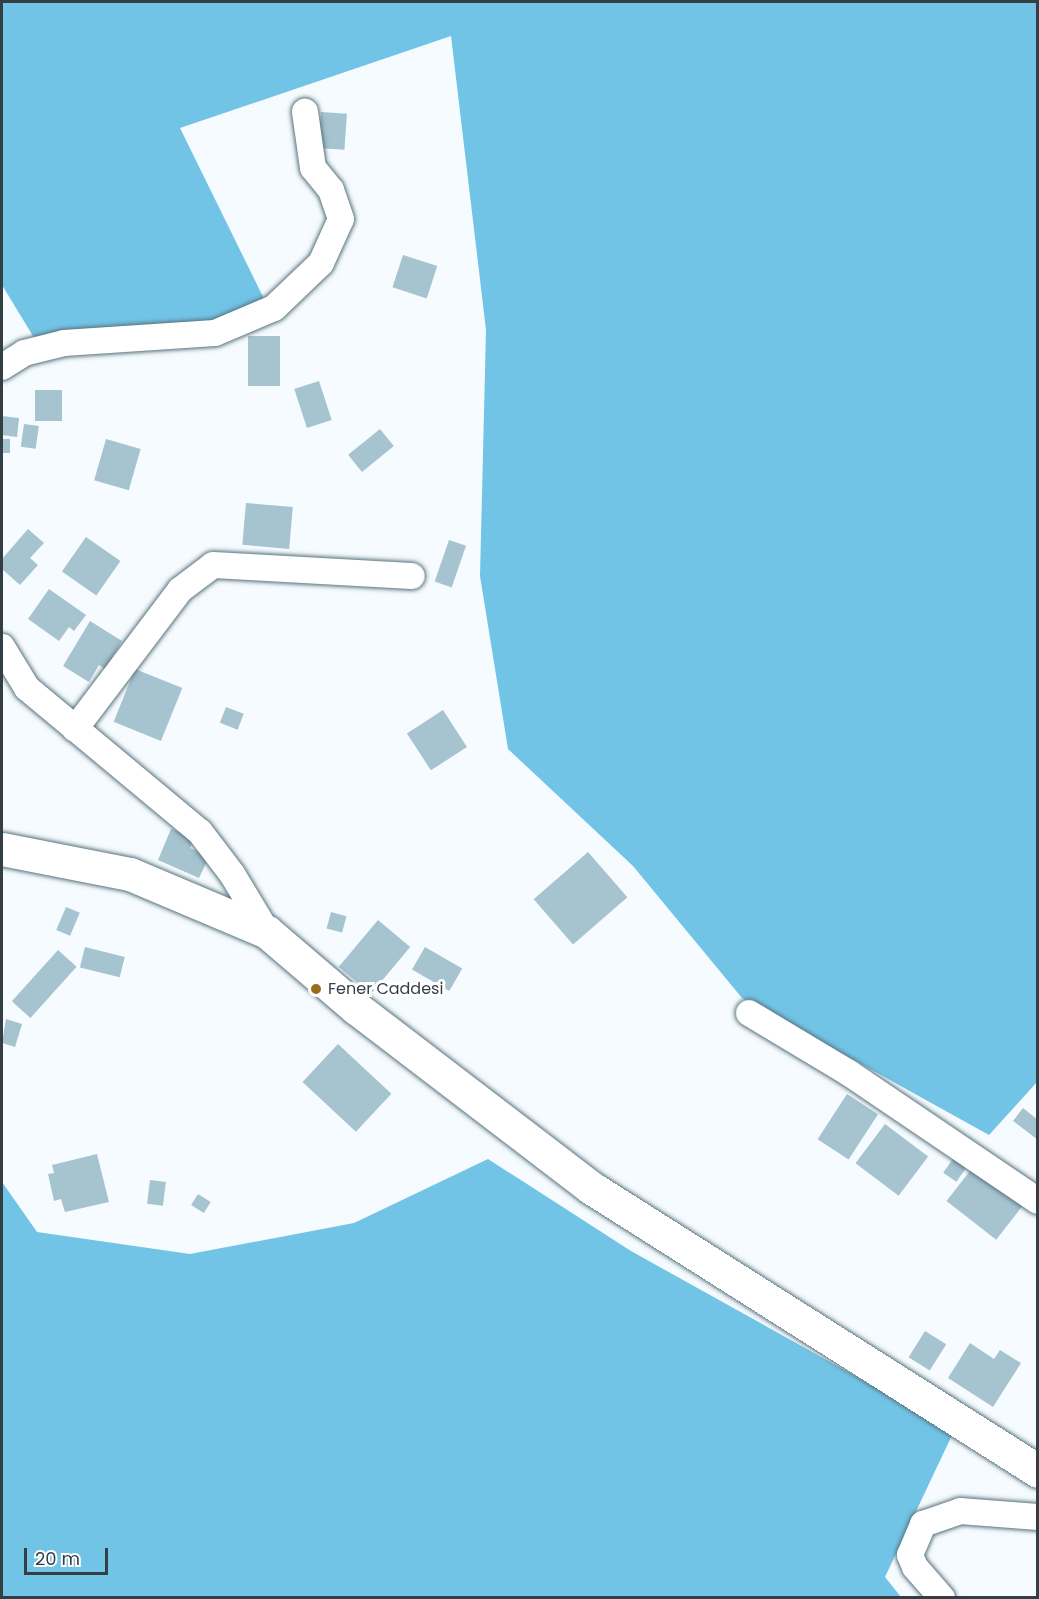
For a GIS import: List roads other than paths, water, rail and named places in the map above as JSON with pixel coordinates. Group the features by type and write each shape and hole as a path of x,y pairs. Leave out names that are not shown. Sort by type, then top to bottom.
{"street":[{"path":"2,367 24,353 64,343 216,333 274,308 321,262 341,219 331,189 313,168 305,112"},
{"path":"75,729 180,590 213,565 412,576"},
{"path":"2,647 27,688 75,729 157,792 200,832 232,874 267,932"},
{"path":"2,849 130,874 267,932 357,1008 591,1187 1038,1470"},
{"path":"748,1013 849,1073 1038,1201"},
{"path":"942,1598 915,1567 910,1555 923,1524 960,1511 1038,1517"}],"place":[{"name":"Fener Caddesi","path":"316,989"}]}
